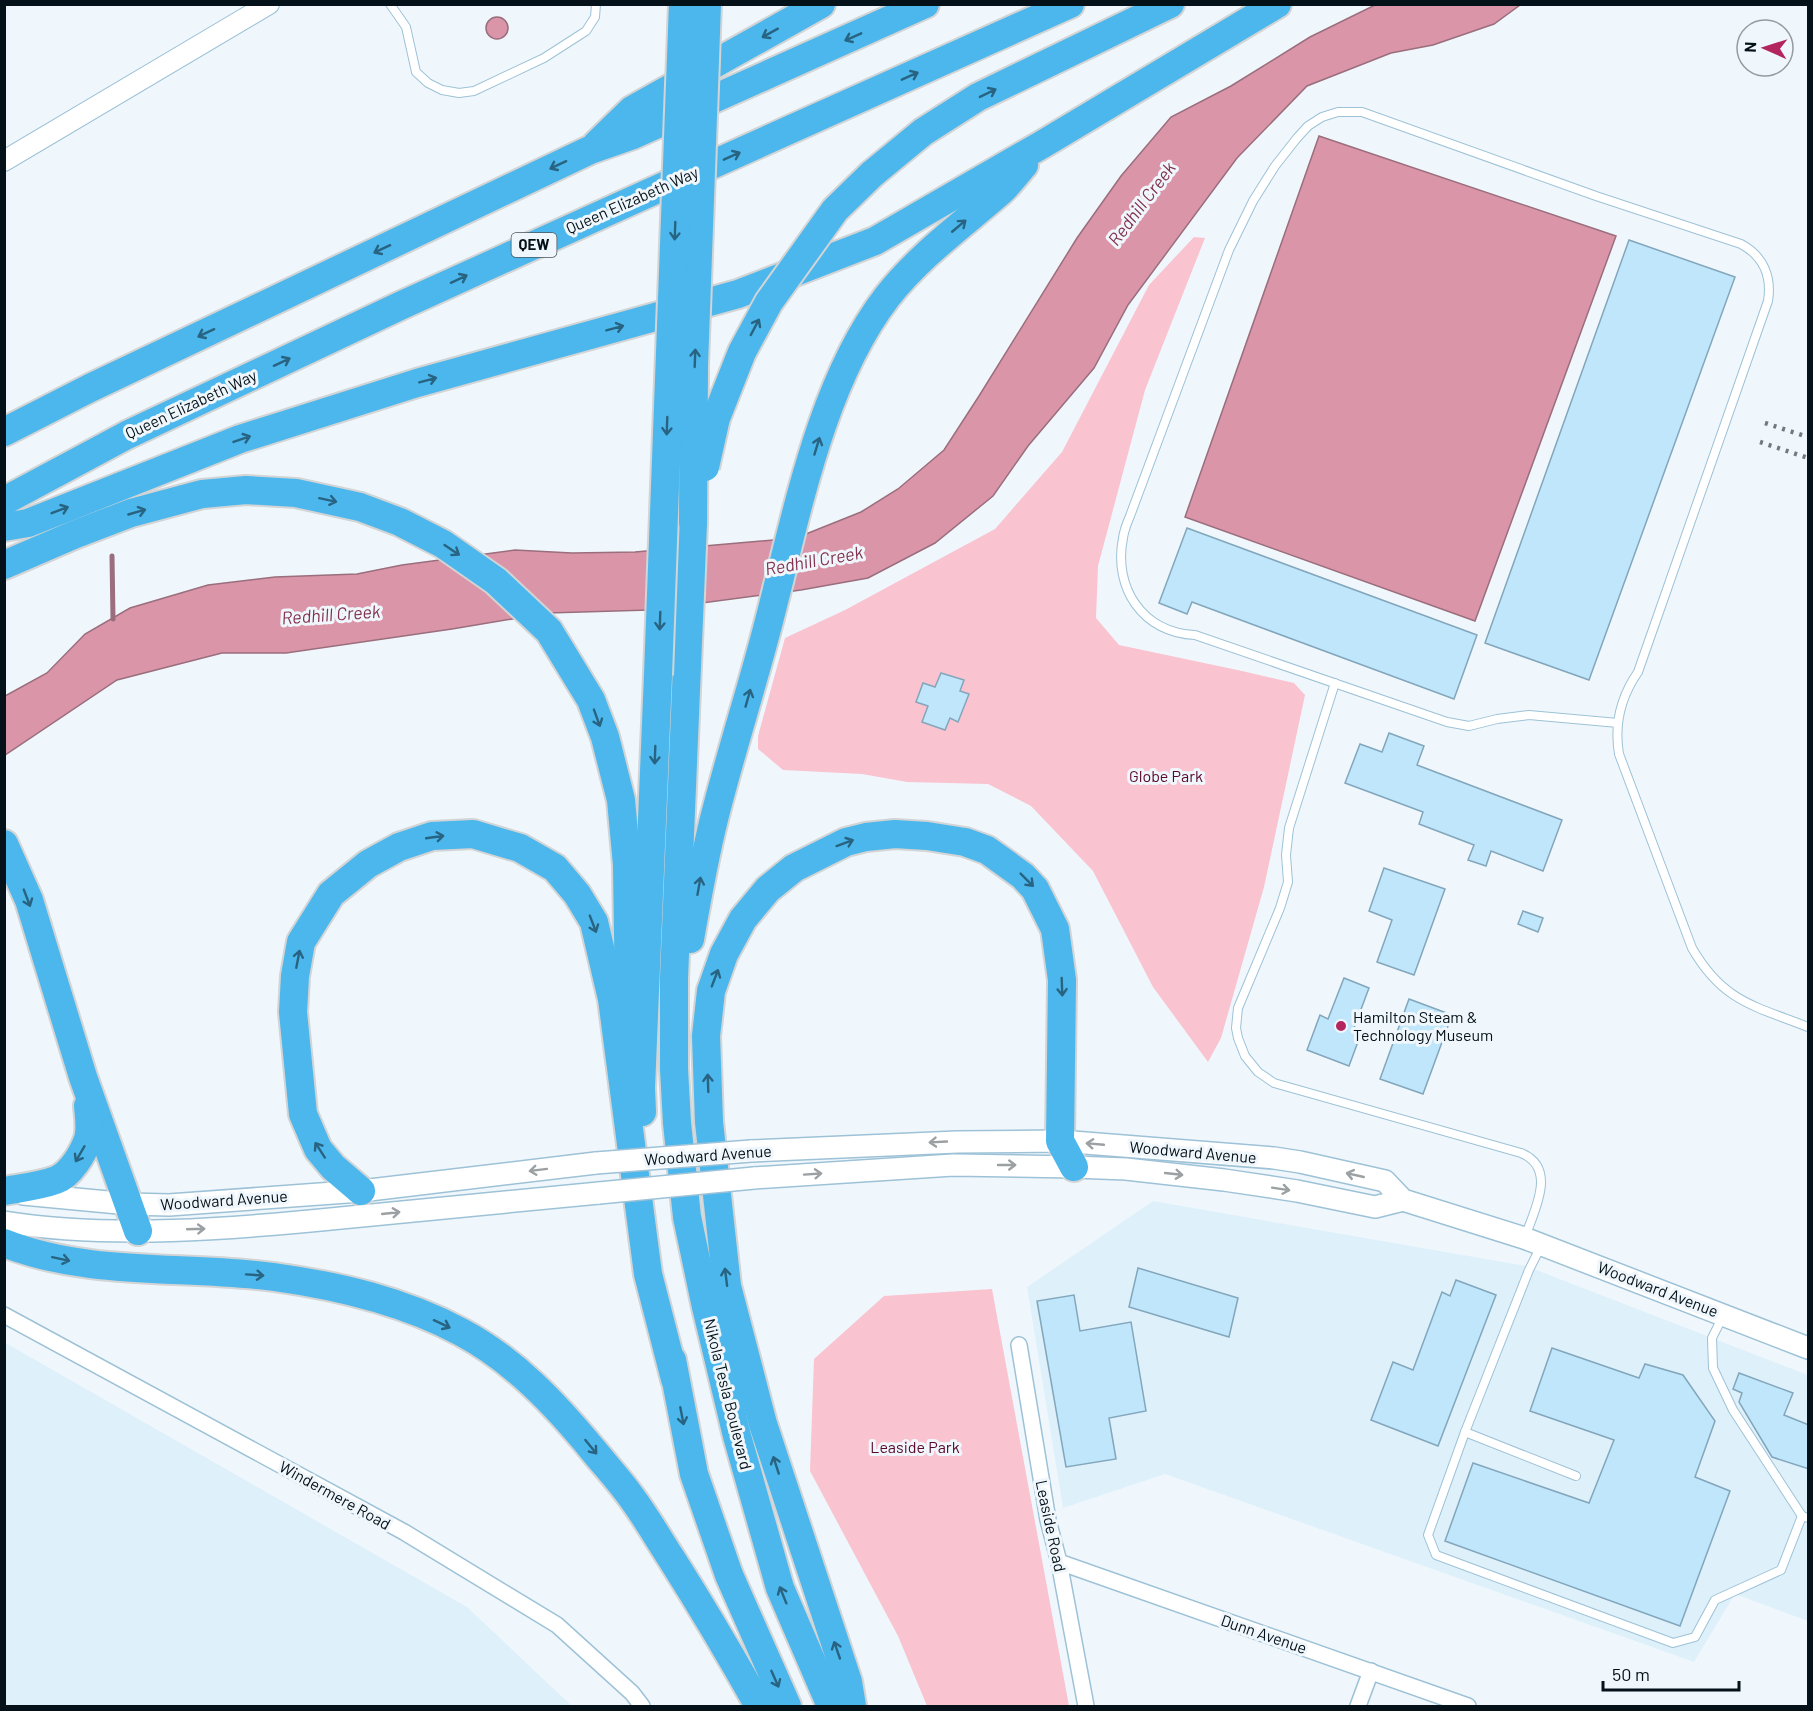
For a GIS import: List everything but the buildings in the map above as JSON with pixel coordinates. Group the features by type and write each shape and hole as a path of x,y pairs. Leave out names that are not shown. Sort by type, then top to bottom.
{"highway":[{"path":"641,1088 683,4"},
{"path":"674,1069 674,978 693,522 694,365 707,4"},
{"path":"590,150 632,110 821,4"},
{"path":"4,432 90,388 590,150 633,135 925,4"},
{"name":"Queen Elizabeth Way","path":"4,501 126,435 402,305 1070,4"},
{"path":"693,522 717,418 742,352 769,302 836,210 872,174 923,132 978,97 1170,4"},
{"path":"4,527 28,522 240,439 417,383 738,294 875,241 1277,4"},
{"path":"674,1069 686,963 714,818 823,424 854,348 888,296 932,248 1002,190 1043,144"},
{"path":"4,565 131,513 202,494 246,490 296,493 360,507 400,522 443,544 496,581 549,632 591,700 604,737 621,800 627,865 629,998 641,1088 645,1172 675,1379 694,1474 729,1575 788,1707"},
{"path":"361,1191 333,1167 318,1149 303,1114 293,1012 295,976 301,942 331,894 368,864 399,847 432,836 473,834 520,848 555,868 577,894 594,922 612,999 648,1274 675,1379"},
{"path":"852,1707 848,1682 763,1424 728,1286 709,1122 706,1036 711,991 724,954 743,919 768,889 794,868 836,847 866,837 895,834 949,838 987,850 1005,862 1035,889 1055,929 1062,980 1060,1142 1074,1167"},
{"path":"4,844 28,900 83,1077 138,1231"},
{"name":"Nikola Tesla Boulevard","path":"674,1069 687,1217 737,1436 780,1588 831,1707"},
{"path":"4,1192 45,1184 59,1179 71,1169 88,1139 90,1120 83,1077"},
{"path":"4,1243 29,1252 78,1263 270,1276 317,1283 409,1309 461,1332 520,1374 560,1410 632,1498 720,1637 759,1707"}],"main road":[{"name":"Woodward Avenue","path":"4,1192 129,1204 168,1205 361,1191 596,1163 751,1151 957,1142 1060,1142 1274,1158 1385,1181 1403,1200 1533,1241 1809,1348"},
{"name":"Woodward Avenue","path":"4,1221 36,1227 138,1231 248,1227 754,1178 953,1165 1126,1169 1224,1179 1375,1207 1403,1200"}],"street":[{"path":"4,161 268,4"},
{"name":"Windermere Road","path":"4,1315 404,1532 557,1625 632,1693 642,1707"},
{"name":"Leaside Road","path":"1019,1345 1048,1520 1059,1562 1086,1707"},
{"name":"Dunn Avenue","path":"1059,1562 1468,1707"},
{"path":"1358,1707 1371,1671"}],"lane":[{"path":"390,4 406,27 416,72 428,83 442,90 459,93 474,92 544,58 586,31 595,17 596,4"},
{"path":"1617,723 1529,716 1497,719 1469,726 1447,722 1195,635 1174,632 1154,623 1138,608 1127,590 1122,569 1123,539 1224,263 1249,207 1267,178 1302,132 1314,121 1329,114 1362,112 1596,196 1734,241 1754,252 1767,271 1770,286 1768,301 1638,672 1624,695 1617,723 1617,737 1619,754 1692,948 1702,964 1719,984 1742,1000 1809,1027"},
{"path":"1335,683 1289,828 1286,855 1288,882 1280,908 1238,1008 1236,1028 1241,1047 1251,1065 1274,1083 1521,1153 1529,1157 1539,1168 1542,1183 1529,1270 1465,1432 1428,1535 1436,1555 1673,1643 1695,1637 1715,1600 1781,1570 1805,1517 1733,1410 1713,1368 1712,1338 1724,1315"},
{"path":"1465,1432 1576,1476"}],"shaded area":[{"path":"1153,1201 1526,1266 1808,1375 1808,1621 1735,1594 1694,1662 1165,1474 1063,1508 1027,1287"},
{"path":"4,1342 467,1607 572,1706 5,1706"}],"green space":[{"name":"Globe Park","path":"1194,237 1205,238 1145,390 1098,566 1096,618 1119,645 1294,683 1305,695 1264,887 1221,1038 1208,1062 1153,987 1093,871 1031,806 988,784 907,782 862,774 783,770 758,749 758,736 785,638 845,610 995,529 1062,452 1149,285"},
{"name":"Leaside Park","path":"992,1289 1069,1706 927,1706 898,1636 810,1471 814,1359 884,1296"}],"water":[{"name":"Redhill Creek","path":"1375,5 1520,5 1494,24 1433,45 1391,53 1307,86 1237,158 1128,305 1094,368 1028,446 993,496 935,543 868,578 801,590 649,610 548,613 286,653 222,653 117,680 5,755 5,696 47,673 85,634 130,608 208,585 275,577 357,574 402,565 515,550 572,553 635,552 796,538 861,512 898,489 944,450 1077,238 1121,176 1171,117 1231,86 1310,37"},
{"path":"497,17 505,20 508,28 505,36 497,39 489,36 486,28 489,20"},
{"path":"1319,136 1616,236 1475,621 1185,517"}],"waterway":[{"path":"112,556 113,619"}],"railway":[{"path":"1765,423 1808,437"},
{"path":"1760,442 1808,458"}],"place":[{"name":"Hamilton Steam & Technology Museum","path":"1341,1026"}]}
